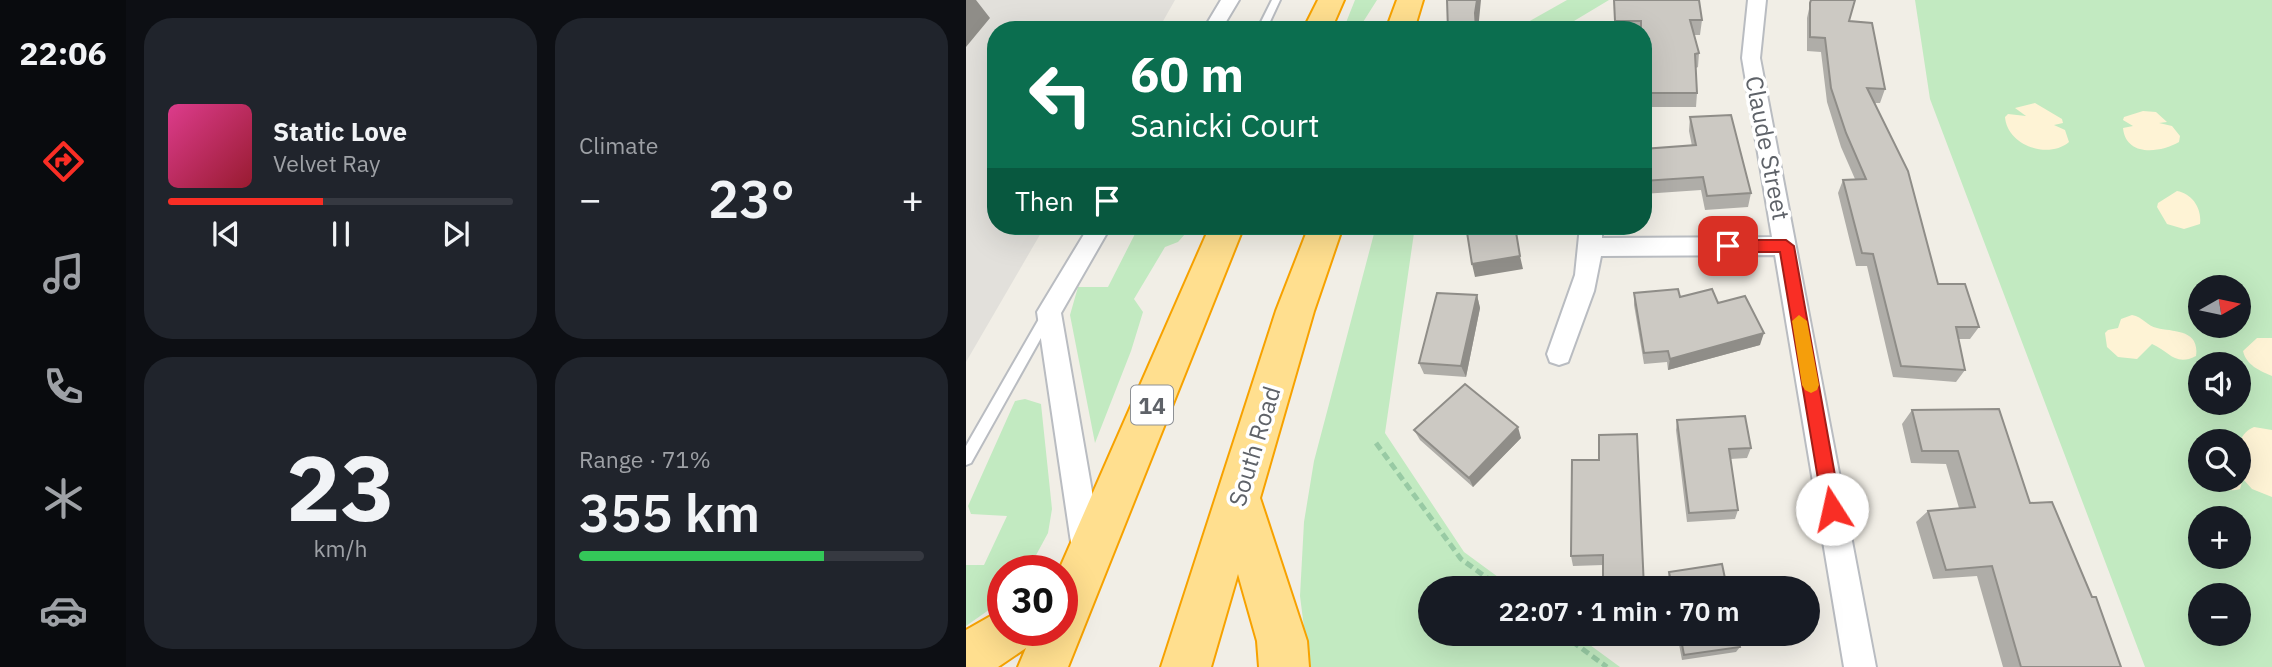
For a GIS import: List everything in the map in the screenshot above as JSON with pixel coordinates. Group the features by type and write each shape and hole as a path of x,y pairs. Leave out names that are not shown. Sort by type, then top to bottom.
{"highway":[{"path":"1321,21 1331,0"},
{"path":"1403,21 1410,0"},
{"name":"14","path":"1078,572 1223,235"},
{"name":"South Road","path":"1186,667 1295,312 1323,235"},
{"path":"1238,499 1282,640 1284,667"},
{"path":"966,659 987,645"},
{"path":"1043,667 1052,646"}],"street":[{"path":"1217,21 1230,0"},
{"name":"Claude Street","path":"1757,0 1751,58 1860,667"},
{"path":"1076,555 1049,312 1095,235"},
{"path":"1559,354 1586,278 1592,236 1786,246"}],"lane":[{"path":"1266,21 1276,0"},
{"path":"966,459 1049,312"}],"path":[{"path":"1376,443 1461,559 1484,576"},
{"path":"1578,646 1607,667"}],"shaded area":[{"path":"966,0 1175,0 1163,21 987,21 987,235 1040,235 966,362"}],"green space":[{"path":"1355,0 1377,0 1364,21 1347,21"},
{"path":"1567,0 1609,0 1574,21 1530,21"},
{"path":"1915,0 2272,0 2272,667 2145,667 1930,99"},
{"path":"1134,235 1184,235 1178,242 1165,247 1134,299 1143,312 1131,351 1095,443 1070,315 1078,287 1108,287"},
{"path":"1374,235 1414,235 1385,433 1464,552 1497,576 1418,576 1418,646 1591,646 1620,667 1309,667 1300,596 1304,522 1314,461"},
{"path":"1025,399 1041,404 1052,509 1048,533 1036,555 989,555 1007,516 971,514 968,506 1015,401"},
{"path":"987,559 987,611 966,626 966,565 984,565"}],"sand":[{"path":"2035,103 2062,119 2063,123 2054,125 2065,130 2069,142 2050,150 2040,149 2030,147 2013,135 2007,127 2005,117 2008,114 2026,116 2015,108"},
{"path":"2143,111 2156,112 2167,122 2159,123 2172,126 2180,136 2179,142 2154,150 2137,148 2130,144 2123,128 2133,126 2123,120 2124,117"},
{"path":"2177,191 2188,195 2195,203 2200,213 2200,224 2184,229 2167,224 2157,207 2158,203"},
{"path":"2132,315 2154,327 2184,333 2194,341 2196,352 2188,352 2188,359 2177,359 2152,344 2137,359 2118,357 2107,347 2105,333 2118,328 2121,319"},
{"path":"2257,338 2272,338 2272,376 2254,367 2251,364 2251,352 2243,351"},
{"path":"2254,427 2272,430 2272,497 2251,488 2250,429"}],"building":[{"path":"1447,0 1477,0 1475,21 1448,21"},
{"path":"1614,0 1699,0 1702,20 1690,20 1699,53 1695,54 1697,93 1652,93 1652,21 1615,21"},
{"path":"1811,0 1855,0 1849,21 1872,23 1885,89 1867,88 1908,171 1938,284 1965,284 1979,327 1956,327 1965,370 1901,366 1873,254 1862,253 1843,180 1866,179 1846,133 1831,88 1825,38 1810,37"},
{"path":"1731,115 1751,193 1707,196 1703,177 1652,180 1652,148 1696,145 1690,117"},
{"path":"1467,235 1516,235 1520,256 1472,264"},
{"path":"1678,289 1680,297 1712,289 1718,303 1745,296 1764,333 1670,359 1668,351 1644,353 1634,293"},
{"path":"1437,293 1477,295 1461,366 1419,363"},
{"path":"1465,384 1518,427 1469,478 1414,430"},
{"path":"1999,409 2030,503 2052,502 2092,597 2096,597 2121,667 2021,667 1992,566 1946,570 1928,511 1975,507 1958,451 1922,451 1912,410"},
{"path":"1745,416 1751,448 1729,449 1738,510 1689,513 1677,420"},
{"path":"1637,434 1643,576 1603,576 1603,555 1571,556 1572,460 1599,460 1599,435"},
{"path":"1722,564 1724,576 1670,576 1669,572"},
{"path":"1682,646 1740,647 1684,655"}],"slow traffic":[{"path":"1799,321 1811,385"}],"route":[{"path":"1728,246 1786,246 1832,509"}]}
